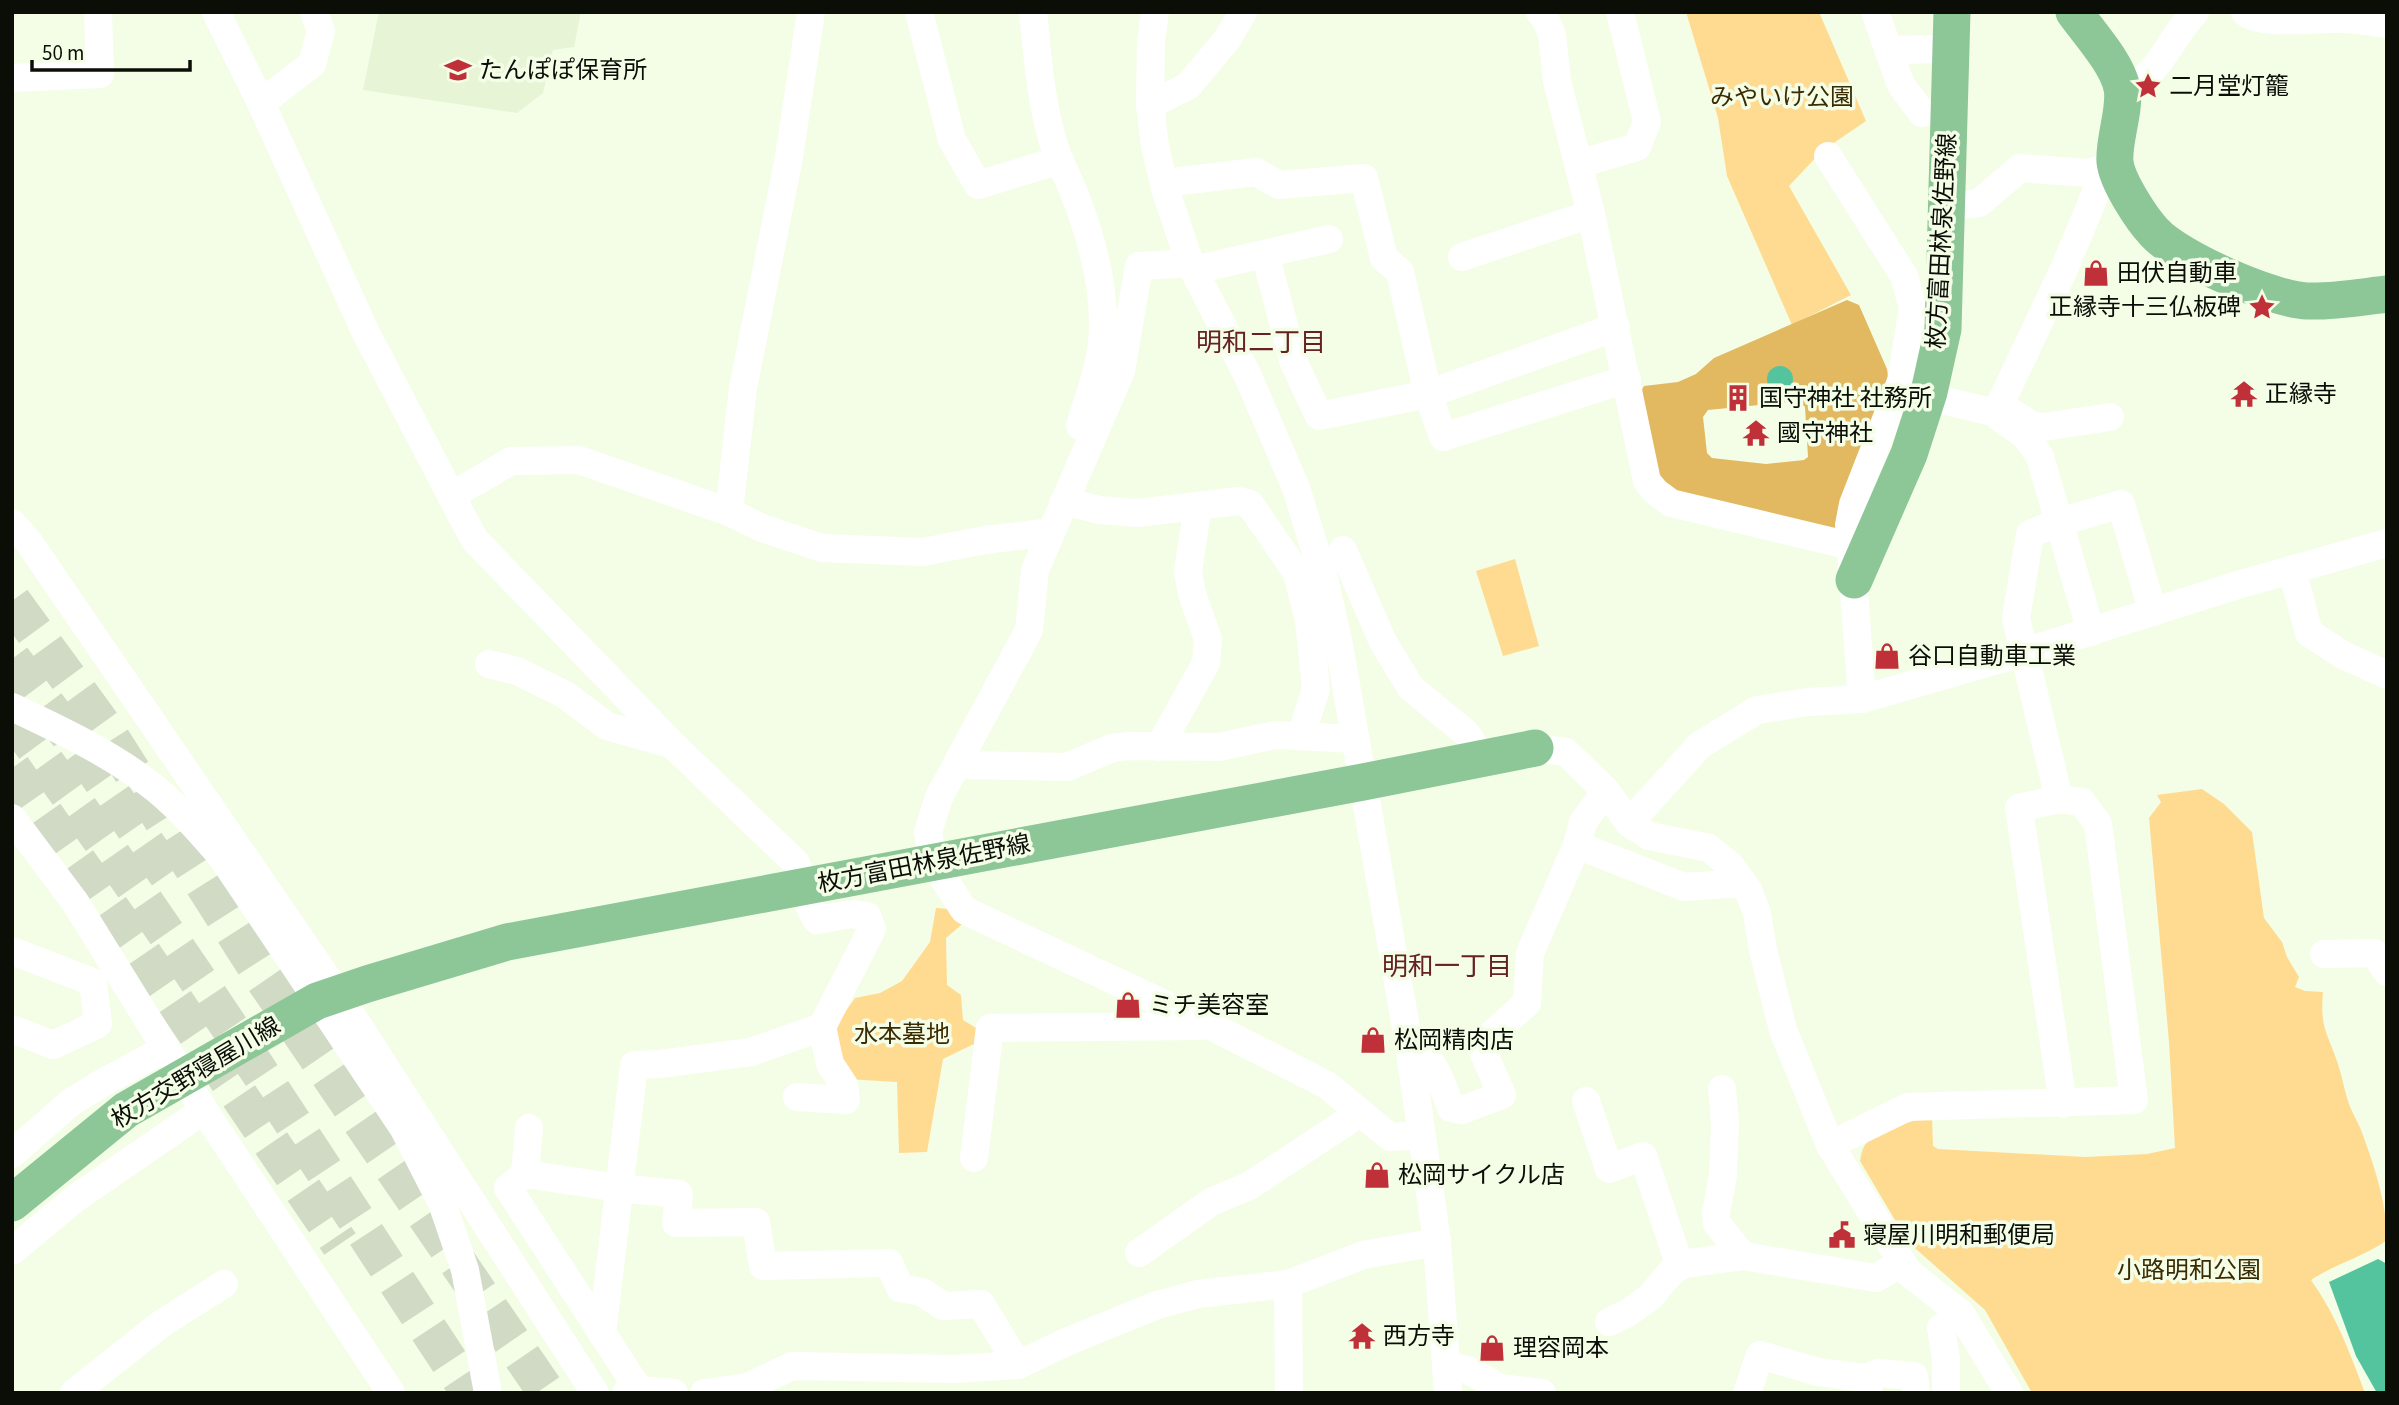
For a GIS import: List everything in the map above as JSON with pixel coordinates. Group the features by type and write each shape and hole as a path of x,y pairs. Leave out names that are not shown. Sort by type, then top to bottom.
{"main road":[{"name":"枚方富田林泉佐野線","path":"1852,563 1909,454 1929,392 1943,329 1952,12"},
{"path":"2074,12 2113,66 2123,89 2111,165 2154,233 2176,250 2213,269 2278,295 2305,301 2387,294"},
{"name":"枚方富田林泉佐野線","path":"327,998 507,943 1535,748"},
{"name":"枚方交野寝屋川線","path":"12,1203 126,1110 327,998"}],"street":[{"path":"12,78 100,74 98,12"},
{"path":"216,12 261,103 366,333 474,539 673,745 796,863 810,909 817,920 851,914 867,916 872,929 822,1027 830,1064 844,1085 846,1100 797,1097"},
{"path":"261,103 312,64 321,31 314,12"},
{"path":"729,512 743,388 789,157 811,12"},
{"path":"919,12 952,140 978,185 1060,160"},
{"path":"1033,12 1046,113 1060,160 1088,234 1102,289 1103,331 1096,372 1069,460 1065,497"},
{"path":"1155,12 1151,43 1150,105 1155,146 1164,183 1192,266 1247,374 1296,488 1324,578 1339,645 1409,1045 1437,1242 1447,1379 1468,1370 1500,1388 1542,1393"},
{"path":"1150,105 1188,86 1228,38 1243,12"},
{"path":"1540,12 1552,35 1557,81 1591,214 1647,481 1656,492 1671,502 1852,563"},
{"path":"1578,164 1637,147 1647,122 1620,12"},
{"path":"1875,12 1901,85 1922,113"},
{"path":"2123,89 2136,86 2170,48 2195,12"},
{"path":"2245,12 2249,16 2285,20 2346,19 2387,24"},
{"path":"1888,50 1951,50"},
{"path":"1828,156 1904,276 1913,308 1908,384 1853,504 1849,525 1862,699"},
{"path":"1947,207 1979,203 2020,168 2087,173 2111,165"},
{"path":"2091,632 2040,457 2026,436 2000,418 1998,409 2111,165"},
{"path":"1164,183 1256,172 1279,185 1364,177 1384,258 1400,272 1428,394 1443,438 1627,379"},
{"path":"1461,257 1591,214"},
{"path":"1329,239 1265,254 1192,266 1139,266 1121,371 1035,570 1029,630 939,797 928,832 933,862 964,911 1211,1026 1327,1085 1390,1137 1421,1135"},
{"path":"1265,254 1294,363 1319,416 1428,394 1616,327"},
{"path":"1946,401 1998,409 2033,426 2044,427 2110,417"},
{"path":"451,496 511,461 579,460 729,512 762,528 822,548 923,552 985,540 1051,532"},
{"path":"1065,497 1099,510 1137,513 1239,501 1250,504 1297,573 1309,621 1316,689 1301,736"},
{"path":"2059,799 2016,618 2030,534 2121,504 2153,612"},
{"path":"1159,747 1206,663 1208,639 1192,594 1188,571 1198,506"},
{"path":"12,523 28,541 327,998 596,1393"},
{"path":"1629,823 1700,745 1757,710 1808,702 1862,699 2387,543"},
{"path":"1343,550 1383,642 1411,688 1466,733 1482,758"},
{"path":"2292,570 2309,633 2343,655 2387,675"},
{"path":"489,664 517,671 564,694 607,726 673,745"},
{"path":"12,707 91,745 157,790 190,820 221,856 327,998 404,1129 442,1203 465,1269 488,1393"},
{"path":"958,765 1067,767 1112,748 1219,747 1275,735 1355,739"},
{"path":"1535,748 1566,752 1606,791 1629,823 1649,836 1709,848 1731,866 1748,890 1757,914 1783,1031 1830,1145 1908,1272 1961,1314 2009,1393"},
{"path":"1409,1045 1418,1048 1434,1066 1451,1108 1462,1110 1502,1095 1482,1049 1482,1043 1527,1003 1530,953 1577,845 1583,822 1606,791"},
{"path":"1830,1145 1908,1107 2063,1104 2134,1100 2098,824 2082,802 2059,799 2019,808 2063,1104"},
{"path":"12,818 75,902 204,1110 391,1393"},
{"path":"1577,845 1684,887 1743,883"},
{"path":"12,951 93,982 99,1024 53,1045 12,1029"},
{"path":"2324,954 2374,953 2387,972"},
{"path":"974,1158 990,1028 1211,1026"},
{"path":"602,1334 634,1065 751,1052 822,1027"},
{"path":"12,1154 70,1104 165,1049"},
{"path":"1722,1089 1725,1122 1723,1175 1716,1213 1717,1224 1743,1256"},
{"path":"1586,1101 1609,1169 1643,1156 1680,1266"},
{"path":"12,1251 76,1198 204,1110"},
{"path":"1139,1253 1211,1202 1249,1186 1360,1114"},
{"path":"529,1128 525,1174 508,1188 602,1334 633,1391 674,1393"},
{"path":"525,1174 678,1194 676,1223 756,1222 763,1266 889,1263 900,1288 922,1292 943,1306 981,1304 1018,1365"},
{"path":"704,1393 748,1387 792,1366 955,1369 1018,1365 1157,1305 1198,1294 1288,1284 1363,1255 1437,1242"},
{"path":"1609,1322 1628,1313 1651,1296 1671,1272 1683,1264 1743,1256 1876,1278 1902,1263"},
{"path":"74,1393 160,1324 224,1284"},
{"path":"1288,1284 1289,1393"},
{"path":"1945,1393 1946,1360 1941,1328 1961,1314"},
{"path":"1747,1393 1760,1355 1868,1385 1878,1373 1914,1376 1916,1393"}],"shaded area":[{"name":"たんぽぽ保育所","path":"379,12 581,12 574,47 553,50 543,93 517,113 363,90"},
{"path":"1847,300 1859,305 1887,369 1889,383 1843,528 1817,534 1691,503 1661,484 1639,395 1644,386 1678,382 1696,374 1714,358","holes":["1799,401 1805,407 1808,457 1804,460 1766,464 1712,458 1707,453 1703,417 1708,410"]},
{"path":"1780,366 1790,369 1793,379 1790,389 1780,392 1770,389 1767,379 1770,369"},
{"path":"2378,1259 2387,1264 2387,1393 2377,1393 2356,1356 2329,1282"}],"green space":[{"name":"みやいけ公園","path":"1686,12 1819,12 1866,121 1822,151 1789,186 1851,295 1792,325 1727,176 1718,118"},
{"path":"1515,559 1539,646 1503,656 1476,571"},
{"name":"小路明和公園","path":"2202,789 2224,804 2252,832 2264,918 2282,942 2299,977 2295,987 2305,991 2323,992 2325,1030 2349,1105 2361,1130 2379,1184 2387,1240 2311,1280 2335,1321 2365,1393 2032,1393 1985,1310 1908,1242 1860,1161 1862,1153 1865,1145 1877,1135 1932,1116 1933,1146 1938,1149 2085,1157 2147,1154 2175,1148 2169,1042 2149,818 2161,802 2157,795"},
{"name":"水本墓地","path":"936,908 949,909 967,920 946,938 947,985 961,995 963,1020 976,1028 974,1044 943,1059 927,1152 899,1153 897,1082 846,1079 836,1025 855,998 880,993 902,981 930,942"}],"tunnel":[{"path":"12,601 103,726 264,979 547,1393"},
{"path":"12,659 87,759 174,884"},
{"path":"12,717 189,967 470,1393"},
{"path":"12,768 140,950 340,1244"}],"place":[{"name":"たんぽぽ保育所","path":"458,70"},
{"name":"二月堂灯籠","path":"2148,86"},
{"name":"田伏自動車","path":"2096,273"},
{"name":"正縁寺十三仏板碑","path":"2262,307"},
{"name":"正縁寺","path":"2244,394"},
{"name":"国守神社 社務所","path":"1738,398"},
{"name":"國守神社","path":"1756,433"},
{"name":"谷口自動車工業","path":"1887,656"},
{"name":"ミチ美容室","path":"1128,1005"},
{"name":"松岡精肉店","path":"1373,1040"},
{"name":"松岡サイクル店","path":"1377,1175"},
{"name":"寝屋川明和郵便局","path":"1842,1235"},
{"name":"西方寺","path":"1362,1336"},
{"name":"理容岡本","path":"1492,1348"}],"district":[{"name":"明和二丁目","path":"1261,342"},
{"name":"明和一丁目","path":"1447,966"}]}
